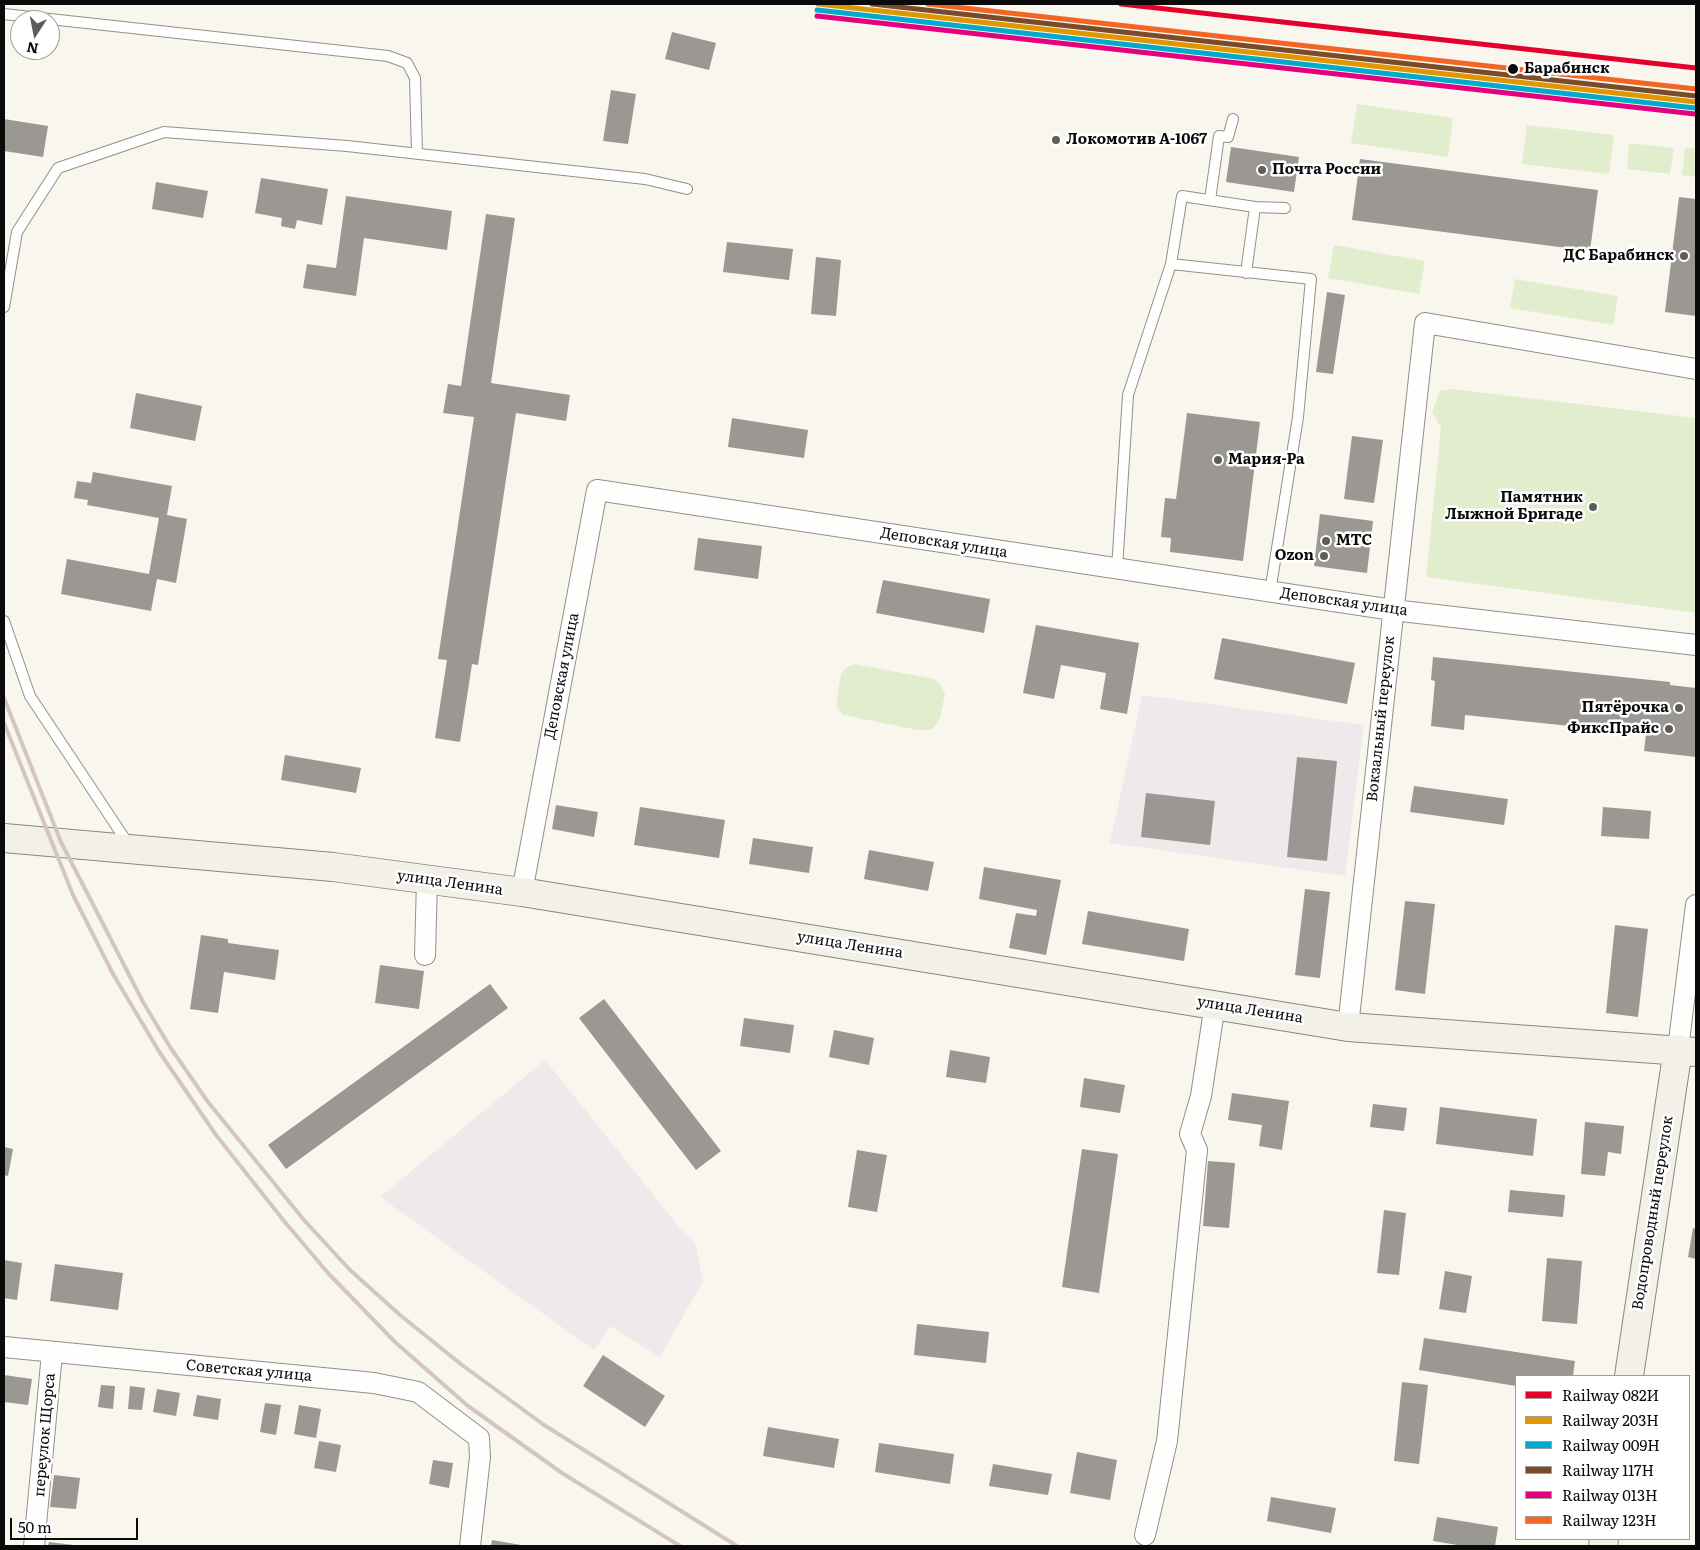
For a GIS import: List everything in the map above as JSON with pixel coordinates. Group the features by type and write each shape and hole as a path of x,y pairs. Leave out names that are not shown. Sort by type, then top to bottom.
{"main road":[{"name":"улица Ленина","path":"4,838 334,867 522,892 1348,1027 1687,1050"},
{"name":"Водопроводный переулок","path":"1628,1375 1687,1050"}],"street":[{"name":"Вокзальный переулок","path":"1348,1027 1425,323 1696,369"},
{"name":"Деповская улица","path":"522,892 597,490 1393,610 1696,645"},
{"path":"425,955 427,880"},
{"path":"1687,1050 1696,905"},
{"path":"1144,1535 1167,1441 1197,1150 1190,1134 1201,1096 1214,1004"},
{"name":"Советская улица","path":"4,1347 374,1382 418,1392 479,1438 480,1457 470,1546"},
{"name":"переулок Щорса","path":"34,1546 52,1353"}],"lane":[{"path":"4,14 388,56 408,63 416,78 417,153"},
{"path":"1210,200 1219,136 1228,137 1233,119"},
{"path":"4,307 17,232 58,168 164,132 417,153 645,179 687,189"},
{"path":"1117,569 1128,395 1171,264 1182,196 1255,207 1285,208"},
{"path":"1246,273 1255,207"},
{"path":"1171,264 1311,279 1298,417 1270,592"},
{"path":"4,621 30,696 131,848"}],"shaded area":[{"path":"1142,695 1364,725 1345,876 1110,843"},
{"path":"545,1060 680,1228 695,1242 703,1281 660,1357 610,1326 594,1350 380,1197"}],"green space":[{"path":"1357,104 1453,118 1448,157 1351,143"},
{"path":"1527,125 1614,135 1609,174 1522,164"},
{"path":"1629,143 1674,148 1670,174 1627,169"},
{"path":"1685,147 1696,149 1696,177 1682,175"},
{"path":"1334,245 1425,261 1419,294 1328,278"},
{"path":"1515,279 1618,296 1613,325 1510,308"},
{"path":"1452,389 1696,418 1696,613 1426,577 1441,428 1432,412 1440,391"},
{"path":"854,664 935,679 945,694 940,718 936,725 931,730 918,730 843,715 836,706 841,674 844,669"}],"building":[{"path":"672,32 716,43 709,70 665,59"},
{"path":"611,90 636,94 628,144 603,141"},
{"path":"4,119 48,126 43,157 4,151"},
{"name":"Почта России","path":"1231,147 1299,157 1294,192 1226,182"},
{"path":"1360,159 1598,190 1590,251 1352,220"},
{"path":"261,178 328,189 322,225 297,220 295,229 281,226 282,218 255,213"},
{"path":"156,182 208,191 203,218 152,209"},
{"path":"346,196 452,211 447,250 364,238 356,296 303,288 307,264 336,268"},
{"name":"ДС Барабинск","path":"1679,197 1696,199 1696,316 1665,312"},
{"path":"486,214 515,218 491,383 570,395 566,421 516,413 478,665 472,664 460,742 435,738 447,660 438,659 474,417 443,413 448,384 461,386"},
{"path":"727,242 793,249 789,280 723,272"},
{"path":"816,257 841,260 836,316 811,314"},
{"path":"1327,292 1345,295 1333,374 1316,372"},
{"path":"136,393 202,406 195,441 130,428"},
{"name":"Мария-Ра","path":"1187,413 1260,422 1243,561 1170,552 1171,538 1161,537 1165,498 1176,499"},
{"path":"732,418 808,430 804,458 728,447"},
{"path":"1352,436 1383,440 1374,503 1344,499"},
{"path":"93,472 172,486 167,515 187,519 176,583 157,579 151,611 61,594 67,559 149,574 159,518 87,505 88,500 74,498 77,481 91,483"},
{"path":"1320,514 1373,521 1367,573 1314,566"},
{"path":"698,538 762,546 758,579 694,570"},
{"path":"883,580 990,599 984,633 876,613"},
{"path":"1036,625 1139,643 1127,714 1100,709 1106,673 1061,665 1054,699 1023,693"},
{"path":"1222,638 1355,663 1347,704 1214,679"},
{"path":"1433,657 1670,682 1670,685 1696,688 1696,757 1644,751 1646,734 1465,715 1464,730 1431,726 1435,681 1431,680"},
{"path":"285,755 361,768 356,793 281,780"},
{"path":"1297,757 1337,761 1327,861 1287,857"},
{"path":"1414,786 1508,799 1504,825 1410,812"},
{"path":"1146,793 1215,801 1210,845 1141,837"},
{"path":"556,805 598,812 594,837 552,829"},
{"path":"640,807 725,820 719,858 634,845"},
{"path":"1603,807 1651,811 1649,839 1601,836"},
{"path":"753,838 813,847 809,873 749,864"},
{"path":"869,850 934,862 928,891 864,879"},
{"path":"984,867 1061,880 1046,955 1009,948 1016,913 1036,916 1037,910 979,899"},
{"path":"1305,889 1330,892 1320,978 1295,975"},
{"path":"1405,901 1435,904 1425,994 1395,990"},
{"path":"1088,911 1189,929 1184,961 1082,944"},
{"path":"1615,925 1648,929 1638,1017 1606,1013"},
{"path":"201,935 228,939 228,943 279,950 275,980 224,972 218,1013 190,1009"},
{"path":"380,965 424,971 419,1009 375,1003"},
{"path":"490,984 508,1008 286,1169 268,1145"},
{"path":"604,999 721,1151 696,1170 579,1018"},
{"path":"744,1018 794,1025 790,1053 740,1046"},
{"path":"834,1030 874,1038 869,1065 829,1057"},
{"path":"950,1050 990,1057 986,1083 946,1077"},
{"path":"1084,1078 1125,1085 1120,1113 1080,1107"},
{"path":"1232,1093 1289,1101 1282,1150 1259,1146 1262,1125 1228,1120"},
{"path":"1373,1104 1407,1108 1404,1131 1370,1127"},
{"path":"1440,1107 1537,1119 1533,1156 1436,1144"},
{"path":"1585,1122 1624,1126 1621,1154 1608,1152 1605,1176 1581,1174"},
{"path":"4,1147 13,1149 8,1176 4,1175"},
{"path":"1082,1149 1118,1154 1099,1293 1062,1287"},
{"path":"857,1150 887,1155 877,1212 848,1207"},
{"path":"1208,1161 1235,1163 1229,1228 1203,1226"},
{"path":"1510,1190 1565,1195 1563,1217 1508,1212"},
{"path":"1384,1210 1406,1213 1399,1275 1377,1273"},
{"path":"1693,1228 1696,1229 1696,1259 1688,1257"},
{"path":"1547,1258 1582,1261 1577,1324 1542,1321"},
{"path":"4,1260 22,1263 17,1300 4,1298"},
{"path":"55,1264 123,1273 118,1310 50,1301"},
{"path":"1445,1271 1472,1276 1466,1313 1439,1309"},
{"path":"917,1324 989,1332 986,1363 914,1355"},
{"path":"1424,1338 1575,1361 1573,1375 1515,1375 1515,1386 1419,1370"},
{"path":"603,1355 665,1396 645,1427 583,1386"},
{"path":"4,1375 32,1379 28,1405 4,1402"},
{"path":"1402,1382 1428,1385 1419,1464 1394,1461"},
{"path":"101,1385 115,1386 113,1409 98,1407"},
{"path":"130,1386 145,1388 142,1410 128,1409"},
{"path":"157,1389 180,1393 176,1416 153,1412"},
{"path":"197,1395 221,1399 218,1420 193,1416"},
{"path":"265,1403 281,1405 276,1435 260,1432"},
{"path":"299,1405 321,1409 316,1438 294,1434"},
{"path":"768,1427 839,1439 834,1468 763,1456"},
{"path":"319,1441 341,1445 336,1472 314,1468"},
{"path":"879,1443 954,1454 950,1484 875,1472"},
{"path":"1077,1452 1117,1460 1110,1500 1070,1493"},
{"path":"433,1460 453,1463 449,1488 429,1484"},
{"path":"993,1464 1052,1474 1048,1495 989,1486"},
{"path":"54,1475 80,1478 76,1509 50,1507"},
{"path":"1271,1497 1336,1508 1331,1533 1267,1521"},
{"path":"1437,1517 1498,1527 1495,1546 1463,1546 1433,1541"},
{"path":"492,1540 521,1545 521,1546 491,1546"},
{"path":"49,1542 74,1545 74,1546 48,1546"}],"railway":[{"path":"4,698 61,842 143,1002 170,1047 208,1102 304,1220 350,1270 400,1315 462,1365 544,1425 737,1546"},
{"path":"4,723 73,895 113,974 160,1053 216,1135 284,1221 328,1273 395,1342 468,1406 562,1473 680,1546"}],"rail line":[{"name":"203Н","path":"818,4 1696,102"},
{"name":"117Н","path":"872,4 1696,96"},
{"name":"123Н","path":"928,4 1696,89"},
{"name":"082И","path":"1121,4 1696,68"},
{"name":"009Н","path":"817,10 1695,108"},
{"name":"013Н","path":"817,16 1695,114"}],"place":[{"name":"Барабинск","path":"1513,69"},
{"name":"Локомотив А-1067","path":"1056,140"},
{"name":"Почта России","path":"1262,170"},
{"name":"ДС Барабинск","path":"1684,256"},
{"name":"Мария-Ра","path":"1218,460"},
{"name":"Памятник Лыжной Бригаде","path":"1593,507"},
{"name":"МТС","path":"1326,541"},
{"name":"Ozon","path":"1324,556"},
{"name":"Пятёрочка","path":"1679,708"},
{"name":"ФиксПрайс","path":"1669,729"}]}
